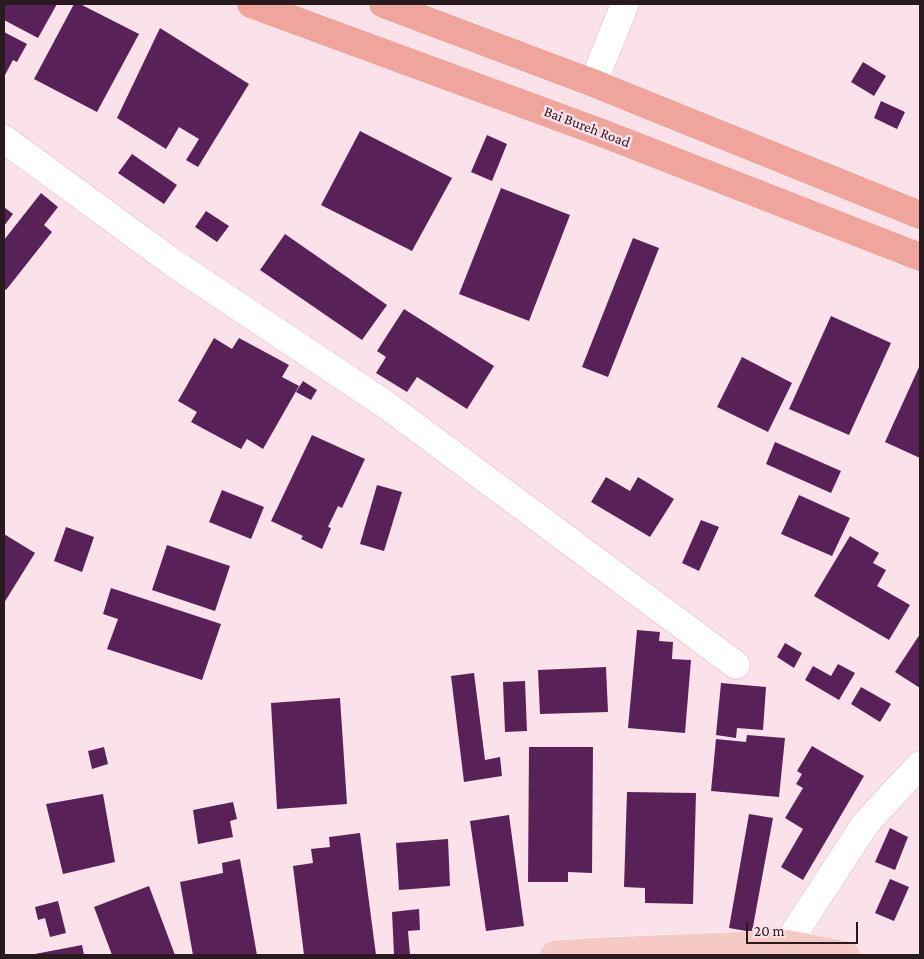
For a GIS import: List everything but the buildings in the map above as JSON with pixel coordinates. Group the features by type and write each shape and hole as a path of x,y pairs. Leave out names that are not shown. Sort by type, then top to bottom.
{"highway":[{"name":"Bai Bureh Road","path":"251,4 602,133 920,257"},
{"path":"383,4 593,83 920,215"}],"main road":[{"path":"554,955 787,944 846,955"}],"street":[{"path":"593,83 625,4"},
{"path":"4,138 172,262 385,404 736,665"},
{"path":"787,944 866,823 920,766"}]}
